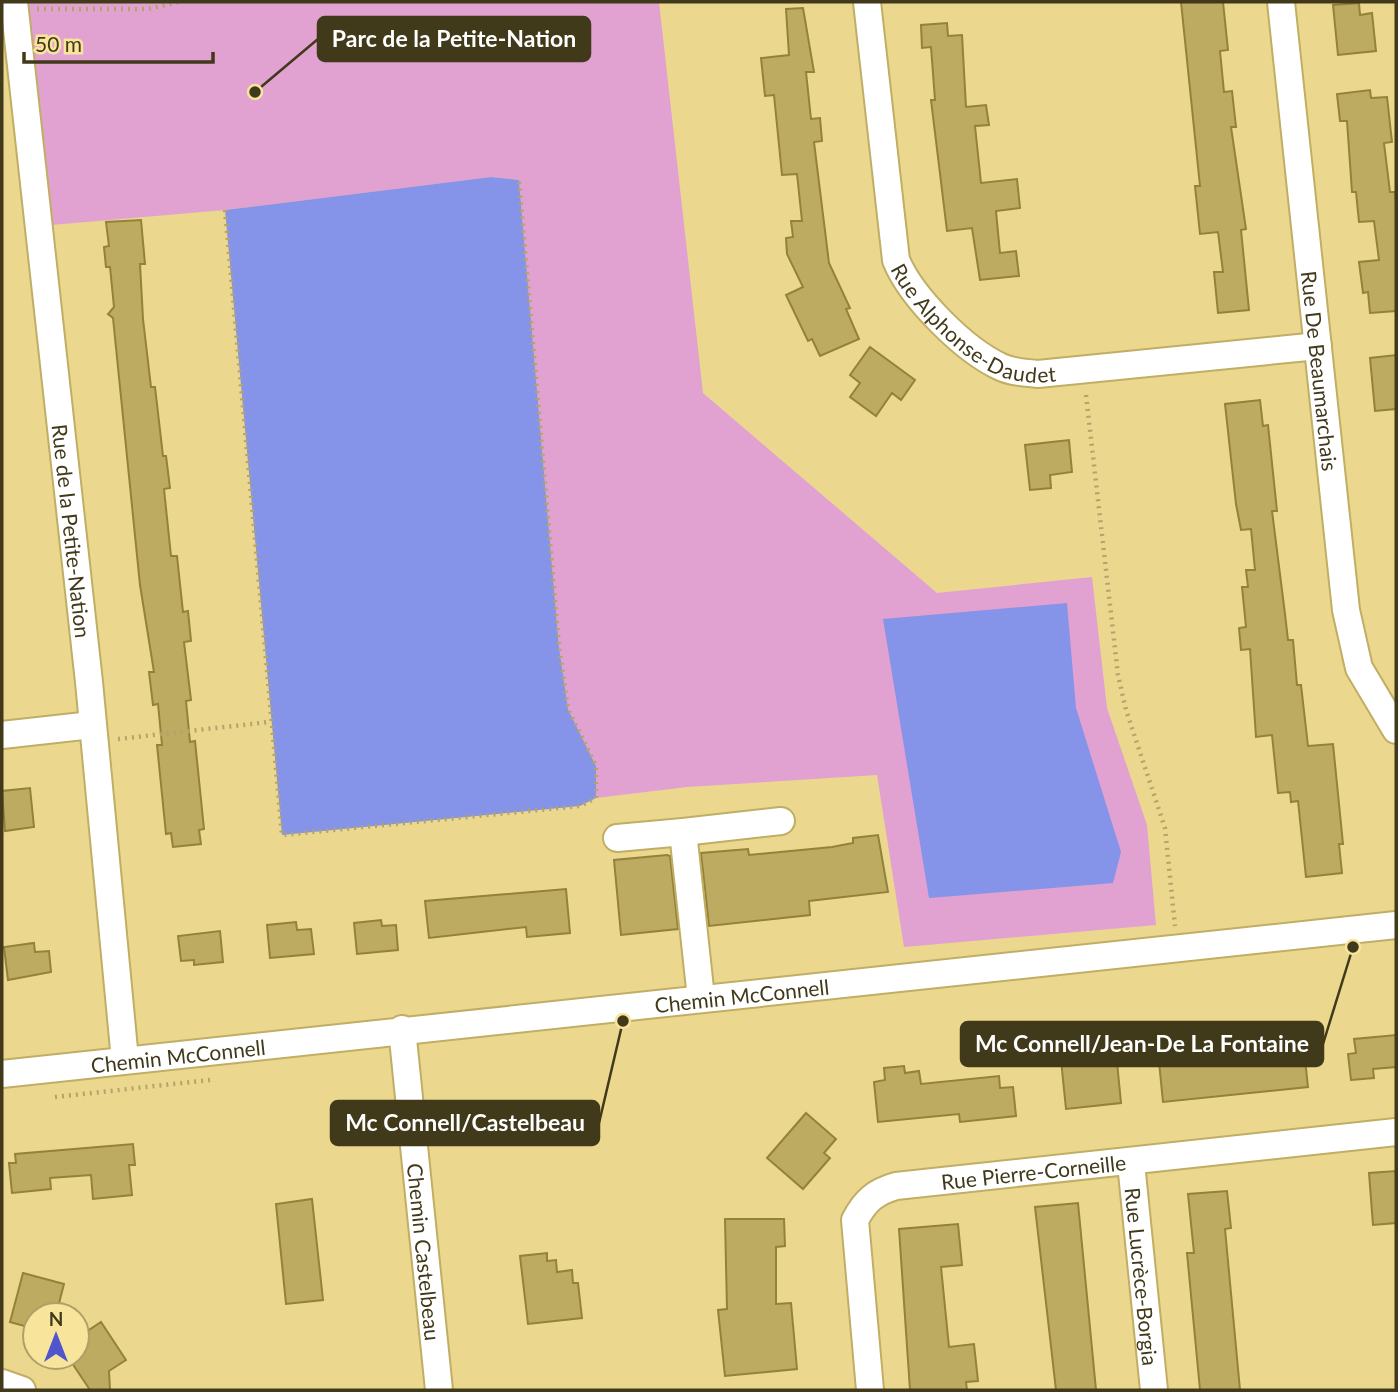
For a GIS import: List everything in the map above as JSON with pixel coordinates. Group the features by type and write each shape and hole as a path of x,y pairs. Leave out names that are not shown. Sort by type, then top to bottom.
{"street":[{"name":"Rue Alphonse-Daudet","path":"867,2 892,235 904,280 918,299 984,358 1003,368 1038,374 1318,346"},
{"name":"Rue De Beaumarchais","path":"1281,2 1352,645 1359,668 1396,730"},
{"name":"Rue de la Petite-Nation","path":"14,4 92,725 125,1060"},
{"path":"2,735 92,725"},
{"path":"617,838 781,821"},
{"path":"683,831 701,998"},
{"name":"Chemin McConnell","path":"2,1074 402,1029 1396,925"},
{"name":"Chemin Castelbeau","path":"402,1029 439,1390"},
{"name":"Rue Pierre-Corneille","path":"870,1390 854,1241 855,1220 863,1204 878,1191 895,1186 1131,1163 1396,1132"},
{"name":"Rue Lucrèce-Borgia","path":"1131,1163 1154,1390"},
{"path":"2,1383 22,1390"}],"path":[{"path":"14,4 148,9 179,2"},
{"path":"225,210 269,722 282,835 580,806 596,798 596,766 568,709 559,647 519,180"},
{"path":"1083,370 1118,675 1126,710 1165,828 1177,948"},
{"path":"118,739 269,722"}],"shaded area":[{"path":"14,2 659,2 703,393 937,593 1092,577 1107,708 1147,825 1156,925 904,947 877,775 687,787 596,798 596,766 568,709 559,647 519,180 491,177 225,210 40,226"}],"water":[{"path":"491,177 519,180 559,647 568,709 596,766 596,798 580,806 282,835 225,210"},
{"path":"1067,603 1076,708 1121,852 1113,883 929,898 883,619"}],"building":[{"path":"1181,2 1223,2 1228,50 1220,51 1224,92 1232,91 1236,127 1231,127 1246,229 1241,230 1249,310 1218,313 1214,272 1223,272 1218,232 1200,234 1195,186 1200,186"},
{"path":"1359,3 1360,15 1372,13 1376,51 1338,55 1333,5"},
{"path":"803,8 814,72 806,72 811,119 820,118 822,141 814,142 829,263 850,308 846,309 859,339 820,356 812,339 808,341 786,295 803,287 787,254 786,238 793,237 791,221 802,221 797,174 782,175 774,95 765,96 761,58 789,55 786,9"},
{"path":"947,23 948,36 962,35 966,107 986,105 989,125 975,126 981,183 1017,179 1020,208 996,211 1000,253 1016,251 1019,276 980,280 972,228 947,231 931,100 935,100 931,47 922,48 921,25"},
{"path":"1370,90 1371,98 1387,97 1392,142 1384,143 1390,192 1395,192 1396,203 1396,311 1370,313 1368,292 1363,293 1359,262 1379,260 1374,221 1359,222 1356,192 1352,192 1347,121 1340,121 1337,94"},
{"path":"141,220 145,264 140,264 143,319 151,387 155,387 163,456 166,456 170,488 164,489 171,556 177,556 183,612 188,611 191,641 184,642 191,700 186,701 190,742 195,741 204,829 199,830 201,844 173,847 171,833 166,834 157,745 162,745 158,704 153,705 149,672 154,672 140,585 113,318 108,314 114,307 110,267 106,267 104,247 109,246 106,222"},
{"path":"870,347 915,380 901,400 892,393 876,416 850,397 860,383 850,375"},
{"path":"1396,355 1396,409 1375,411 1370,358"},
{"path":"1260,400 1263,426 1268,425 1277,511 1272,511 1288,640 1293,640 1297,685 1301,685 1308,746 1333,744 1343,844 1339,844 1342,873 1306,877 1298,801 1291,802 1290,792 1278,793 1272,735 1256,737 1250,649 1241,650 1239,628 1246,627 1242,587 1248,587 1246,570 1255,570 1251,529 1241,530 1236,504 1225,404"},
{"path":"1069,440 1072,472 1050,475 1051,488 1030,490 1025,445"},
{"path":"30,788 34,827 5,831 2,791"},
{"path":"878,835 888,892 809,901 810,915 709,926 701,853 748,849 749,855 832,847 853,843 853,838"},
{"path":"670,856 678,929 621,935 614,860"},
{"path":"566,889 570,933 527,937 526,927 429,938 425,901"},
{"path":"381,920 382,926 396,925 398,950 357,954 354,923"},
{"path":"296,922 297,930 311,929 314,954 270,958 267,925"},
{"path":"220,931 223,962 194,965 194,960 181,961 178,936"},
{"path":"34,943 35,952 49,951 51,972 8,980 4,947"},
{"path":"1287,1027 1289,1042 1303,1040 1308,1087 1163,1102 1158,1052 1185,1050 1183,1034 1206,1032 1207,1047 1252,1042 1251,1030"},
{"path":"1396,1035 1396,1067 1373,1069 1374,1078 1351,1080 1348,1054 1356,1053 1354,1039"},
{"path":"1115,1041 1121,1103 1066,1109 1061,1060 1097,1056 1095,1043"},
{"path":"904,1066 905,1073 919,1071 921,1084 999,1076 1000,1088 1013,1087 1016,1116 960,1122 959,1114 878,1122 874,1082 885,1080 884,1068"},
{"path":"806,1113 836,1139 824,1153 830,1158 803,1189 767,1158"},
{"path":"133,1144 135,1165 129,1165 132,1195 93,1199 91,1175 50,1178 51,1189 12,1193 9,1163 16,1163 15,1154"},
{"path":"1396,1171 1396,1223 1373,1225 1369,1173"},
{"path":"1227,1191 1231,1228 1225,1229 1240,1390 1200,1390 1187,1253 1194,1253 1188,1194"},
{"path":"312,1199 323,1300 286,1304 276,1204"},
{"path":"1078,1203 1096,1390 1056,1390 1035,1207"},
{"path":"725,1219 784,1219 785,1246 776,1247 776,1304 791,1303 797,1369 725,1376 718,1310 727,1309"},
{"path":"958,1224 962,1265 941,1267 949,1347 974,1344 978,1381 966,1382 967,1390 910,1390 899,1229"},
{"path":"547,1253 547,1261 556,1260 557,1272 572,1270 573,1283 578,1283 582,1318 528,1324 520,1256"},
{"path":"23,1273 64,1284 60,1301 21,1301 21,1325 10,1322"},
{"path":"101,1322 126,1360 109,1371 110,1390 90,1390 77,1371 91,1371 91,1329"}],"place":[{"name":"Parc de la Petite-Nation","path":"255,92"},
{"name":"Mc Connell/Jean-De La Fontaine","path":"1353,947"},
{"name":"Mc Connell/Castelbeau","path":"623,1021"}]}
